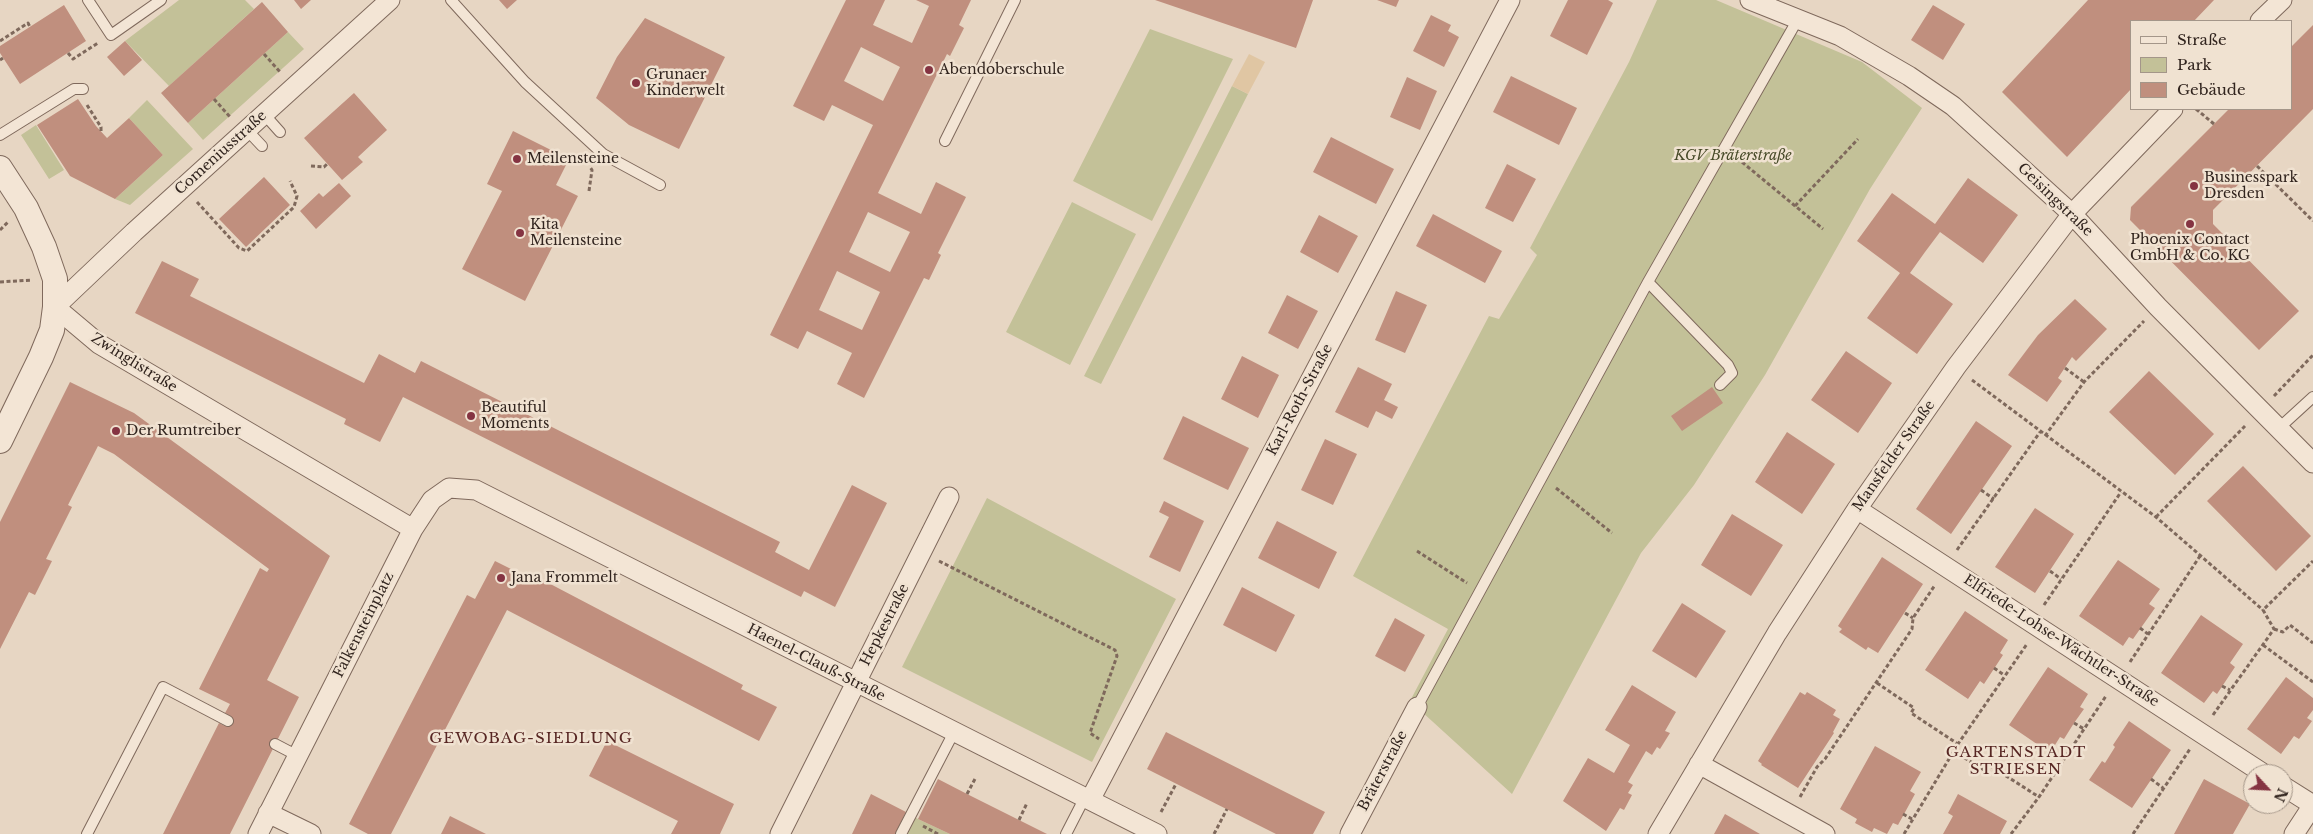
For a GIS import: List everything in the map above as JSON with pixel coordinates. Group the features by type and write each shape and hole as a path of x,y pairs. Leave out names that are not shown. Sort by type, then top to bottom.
{"street":[{"name":"Comeniusstraße","path":"55,307 127,238 390,0"},
{"name":"Karl-Roth-Straße","path":"1087,798 1116,751 1510,0"},
{"name":"Geisingstraße","path":"1750,0 1840,36 1876,55 1953,106 2072,214 2158,307 2266,404 2278,429 2313,463"},
{"path":"2261,20 2282,0"},
{"name":"Mansfelder Straße","path":"1658,834 1777,633 1858,509 1956,367 2072,214 2172,110"},
{"path":"0,168 26,208 44,247 55,279 55,307 52,330 42,357 0,441"},
{"name":"Zwinglistraße","path":"55,307 99,344 413,530"},
{"name":"Falkensteinplatz","path":"258,834 413,530 432,500 449,488 476,490"},
{"name":"Haenel-Clauß-Straße","path":"476,490 1154,833"},
{"name":"Hepkestraße","path":"780,834 949,497"},
{"name":"Elfriede-Lohse-Wächtler-Straße","path":"1858,509 1946,566 2031,632 2119,680 2249,764"},
{"name":"Bräterstraße","path":"1350,834 1417,707"},
{"path":"1699,764 1825,834"},
{"path":"2293,792 2313,805 2294,834"},
{"path":"268,813 310,834"}],"lane":[{"path":"88,0 111,35 162,0"},
{"path":"451,0 526,82 603,154 660,185"},
{"path":"945,142 1015,0"},
{"path":"1417,707 1648,282 1798,18"},
{"path":"0,135 78,89"},
{"path":"264,114 280,132"},
{"path":"247,130 262,146"},
{"path":"1648,282 1728,365 1732,373 1720,385"},
{"path":"2278,429 2313,398"},
{"path":"87,834 162,687 228,721"},
{"path":"901,834 954,732"},
{"path":"275,744 298,756"},
{"path":"1066,834 1087,798"}],"path":[{"path":"0,41 28,23 30,27"},
{"path":"68,53 73,59 111,35"},
{"path":"264,54 279,71"},
{"path":"78,89 101,127 101,131"},
{"path":"214,99 230,116"},
{"path":"2197,110 2214,124"},
{"path":"1796,206 1858,139"},
{"path":"1724,147 1823,229"},
{"path":"311,166 324,167 327,164"},
{"path":"2257,166 2313,222"},
{"path":"198,203 239,248 247,251 294,207 297,196 290,181"},
{"path":"0,282 55,279"},
{"path":"2045,436 2084,382 2158,307"},
{"path":"2156,517 2313,355"},
{"path":"1956,367 2045,436 2156,517 2263,610 2274,629 2283,632 2290,625 2313,643"},
{"path":"2065,368 2084,382"},
{"path":"1799,800 1817,767 1826,759 1912,629 1913,618 1946,566 2040,432"},
{"path":"1542,476 1612,533"},
{"path":"1981,490 1994,499"},
{"path":"1904,834 1953,751 2031,632 2061,579 2121,492"},
{"path":"1417,551 1480,591"},
{"path":"922,552 1115,650 1117,656 1090,733 1116,751"},
{"path":"2011,834 2039,797 2119,680 2200,556"},
{"path":"2263,610 2313,561"},
{"path":"2050,571 2061,579"},
{"path":"1904,613 1913,618"},
{"path":"2140,628 2148,634"},
{"path":"2133,834 2230,690 2274,629"},
{"path":"2263,645 2313,682"},
{"path":"1994,668 2004,675"},
{"path":"1876,683 1914,708 1911,714 1958,744"},
{"path":"2222,686 2230,690"},
{"path":"2074,723 2084,729"},
{"path":"1953,751 1986,771 1989,765 2039,797"},
{"path":"1812,764 1817,767"},
{"path":"967,794 976,777"},
{"path":"2151,779 2164,788"},
{"path":"1154,833 1176,784"},
{"path":"1020,820 1027,802"},
{"path":"1214,834 1227,809"},
{"path":"1903,814 1912,819"}],"green space":[{"path":"179,0 245,0 254,9 169,86 125,41"},
{"name":"KGV Bräterstraße","path":"1657,0 1716,0 1862,62 1922,108 1870,189 1765,375 1694,485 1641,553 1512,794 1410,701 1448,629 1353,576 1489,316 1499,319 1537,255 1530,248 1629,62"},
{"path":"1150,29 1233,59 1152,221 1073,181"},
{"path":"288,32 304,49 203,140 188,123"},
{"path":"1232,86 1248,94 1101,384 1084,376"},
{"path":"147,100 193,149 130,205 115,199 163,155 129,118"},
{"path":"36,125 64,170 49,179 21,135"},
{"path":"1072,202 1136,234 1070,365 1006,332"},
{"path":"987,498 1176,599 1092,762 902,667"},
{"path":"906,812 918,819 950,834 895,834"}],"sand":[{"path":"1249,54 1265,62 1248,94 1232,86"}],"building":[{"path":"294,0 311,0 301,9"},
{"path":"499,0 517,0 507,9"},
{"path":"846,0 885,0 873,25 912,43 929,6 916,0 971,0 959,25 964,28 950,56 947,54 878,193 921,214 936,182 966,197 938,253 941,255 929,280 924,278 864,398 837,384 852,353 807,331 798,349 770,335 873,125 832,105 824,121 793,106","holes":["861,47 900,67 883,101 844,81","868,212 910,232 890,272 849,252","837,271 880,292 862,330 819,310"]},
{"path":"1155,0 1313,0 1296,48"},
{"path":"1377,0 1399,0 1396,7"},
{"path":"1568,0 1608,0 1613,3 1587,55 1550,36"},
{"path":"2088,0 2214,0 2195,20 2130,20 2130,90 2067,157 2002,92"},
{"path":"262,2 288,32 188,123 161,93"},
{"path":"64,5 86,41 20,84 0,53 0,46"},
{"path":"1933,5 1965,24 1943,60 1911,40"},
{"path":"1431,15 1451,25 1448,31 1459,37 1444,67 1413,51"},
{"path":"645,18 725,57 679,149 629,125 596,98 617,57"},
{"name":"Businesspark Dresden","path":"2313,25 2313,109 2213,210 2213,224 2299,311 2259,350 2130,220 2131,207 2228,110 2293,110 2293,45"},
{"path":"125,41 142,60 124,76 107,57"},
{"path":"1511,76 1577,108 1559,145 1493,112"},
{"path":"1407,77 1437,91 1420,130 1390,117"},
{"path":"354,93 387,130 358,157 363,162 342,180 304,138"},
{"path":"78,99 96,126 107,138 129,118 163,155 115,199 70,176 37,125"},
{"name":"Kita Meilensteine","path":"513,131 569,159 556,185 578,196 525,301 462,269 502,191 487,184"},
{"path":"1331,137 1394,169 1376,204 1313,172"},
{"path":"1507,164 1536,179 1513,222 1485,208"},
{"path":"264,177 290,205 246,247 219,219"},
{"path":"1968,178 2018,215 1983,263 1940,232 1925,252 1910,273 1953,304 1917,354 1867,318 1900,273 1857,241 1892,193 1935,224"},
{"path":"339,183 351,196 316,229 300,211 319,193 323,197"},
{"path":"1433,214 1502,251 1485,283 1416,246"},
{"path":"1319,215 1358,236 1338,273 1300,252"},
{"path":"162,261 199,279 190,296 364,383 379,354 415,373 421,361 780,542 775,552 809,570 852,485 887,503 835,607 804,591 801,597 403,397 380,442 344,424 346,419 135,313"},
{"path":"1396,291 1427,305 1405,353 1375,340"},
{"path":"1287,295 1318,311 1298,349 1268,333"},
{"path":"2075,299 2107,329 2076,361 2072,357 2058,378 2062,381 2047,402 2008,375 2038,335"},
{"path":"1846,351 1892,383 1858,433 1811,400"},
{"path":"1242,356 1279,375 1258,418 1221,399"},
{"path":"1358,367 1392,384 1384,400 1398,407 1392,419 1376,411 1368,428 1335,412"},
{"path":"2149,371 2214,434 2175,475 2109,412"},
{"path":"70,382 134,413 330,556 267,680 299,697 230,834 163,834 219,723 225,726 230,716 225,713 230,704 199,689 260,568 267,572 269,569 114,454 98,446 68,505 72,507 46,559 52,561 35,595 29,592 0,649 0,522"},
{"path":"1712,387 1723,403 1682,431 1671,416"},
{"path":"1183,416 1249,448 1228,490 1163,459"},
{"path":"1976,421 2012,446 1951,534 1916,509"},
{"path":"1787,432 1835,464 1802,514 1755,482"},
{"path":"1325,439 1357,454 1333,505 1301,490"},
{"path":"2243,466 2311,536 2276,571 2207,501"},
{"path":"1164,501 1204,521 1180,572 1149,557 1169,517 1159,512"},
{"path":"2035,508 2074,534 2035,593 1995,567"},
{"path":"1732,514 1783,545 1751,596 1701,565"},
{"path":"1277,521 1337,552 1319,589 1258,558"},
{"path":"1882,557 1923,584 1878,653 1868,647 1866,650 1839,632 1842,629 1838,626"},
{"path":"2118,560 2160,589 2149,604 2155,608 2133,639 2129,637 2123,646 2079,616"},
{"path":"495,561 535,581 537,577 743,685 741,689 777,707 759,741 507,610 391,834 368,834 349,824 467,595 475,599"},
{"path":"1242,587 1295,615 1276,652 1223,625"},
{"path":"1682,603 1726,631 1696,678 1652,651"},
{"path":"1965,611 2008,640 2000,653 2003,655 1984,684 1980,681 1968,699 1925,670"},
{"path":"2201,615 2243,644 2230,663 2235,667 2217,694 2213,691 2204,703 2161,673"},
{"path":"1395,618 1425,635 1405,672 1375,656"},
{"path":"2048,667 2088,694 2080,707 2084,709 2064,739 2060,737 2050,753 2009,725"},
{"path":"2286,677 2313,698 2313,710 2307,718 2312,721 2299,739 2294,736 2281,754 2247,729"},
{"path":"1632,685 1676,712 1665,731 1670,733 1660,749 1657,747 1652,755 1646,751 1628,782 1633,785 1628,793 1632,795 1624,810 1620,808 1606,831 1563,801 1588,758 1614,773 1630,745 1605,730"},
{"path":"1800,692 1805,695 1807,692 1836,710 1833,715 1840,719 1834,733 1798,788 1761,765 1758,761"},
{"path":"2129,721 2171,750 2132,808 2089,780 2102,761 2105,763 2115,747 2113,745"},
{"path":"1166,732 1325,812 1313,834 1276,834 1147,769"},
{"path":"607,741 734,804 720,834 671,834 678,821 589,776"},
{"path":"1875,746 1921,772 1910,791 1915,794 1898,825 1893,823 1887,834 1874,828 1872,832 1855,823 1857,819 1840,809"},
{"path":"938,779 1047,834 950,834 918,819"},
{"path":"2204,779 2243,800 2244,814 2233,834 2174,834"},
{"path":"871,794 906,812 895,834 852,834"},
{"path":"1958,794 2007,821 2000,834 1943,834 1953,816 1948,813"},
{"path":"1725,814 1760,834 1714,834"},
{"path":"450,816 486,834 441,834"}],"place":[{"name":"Abendoberschule","path":"929,70"},
{"name":"Grunaer Kinderwelt","path":"636,83"},
{"name":"Meilensteine","path":"517,159"},
{"name":"Businesspark Dresden","path":"2194,186"},
{"name":"Phoenix Contact GmbH & Co. KG","path":"2190,224"},
{"name":"Kita Meilensteine","path":"520,233"},
{"name":"Beautiful Moments","path":"471,416"},
{"name":"Der Rumtreiber","path":"116,431"},
{"name":"Jana Frommelt","path":"501,578"}],"district":[{"name":"GEWOBAG-SIEDLUNG","path":"531,739"},
{"name":"GARTENSTADT STRIESEN","path":"2016,762"}]}
